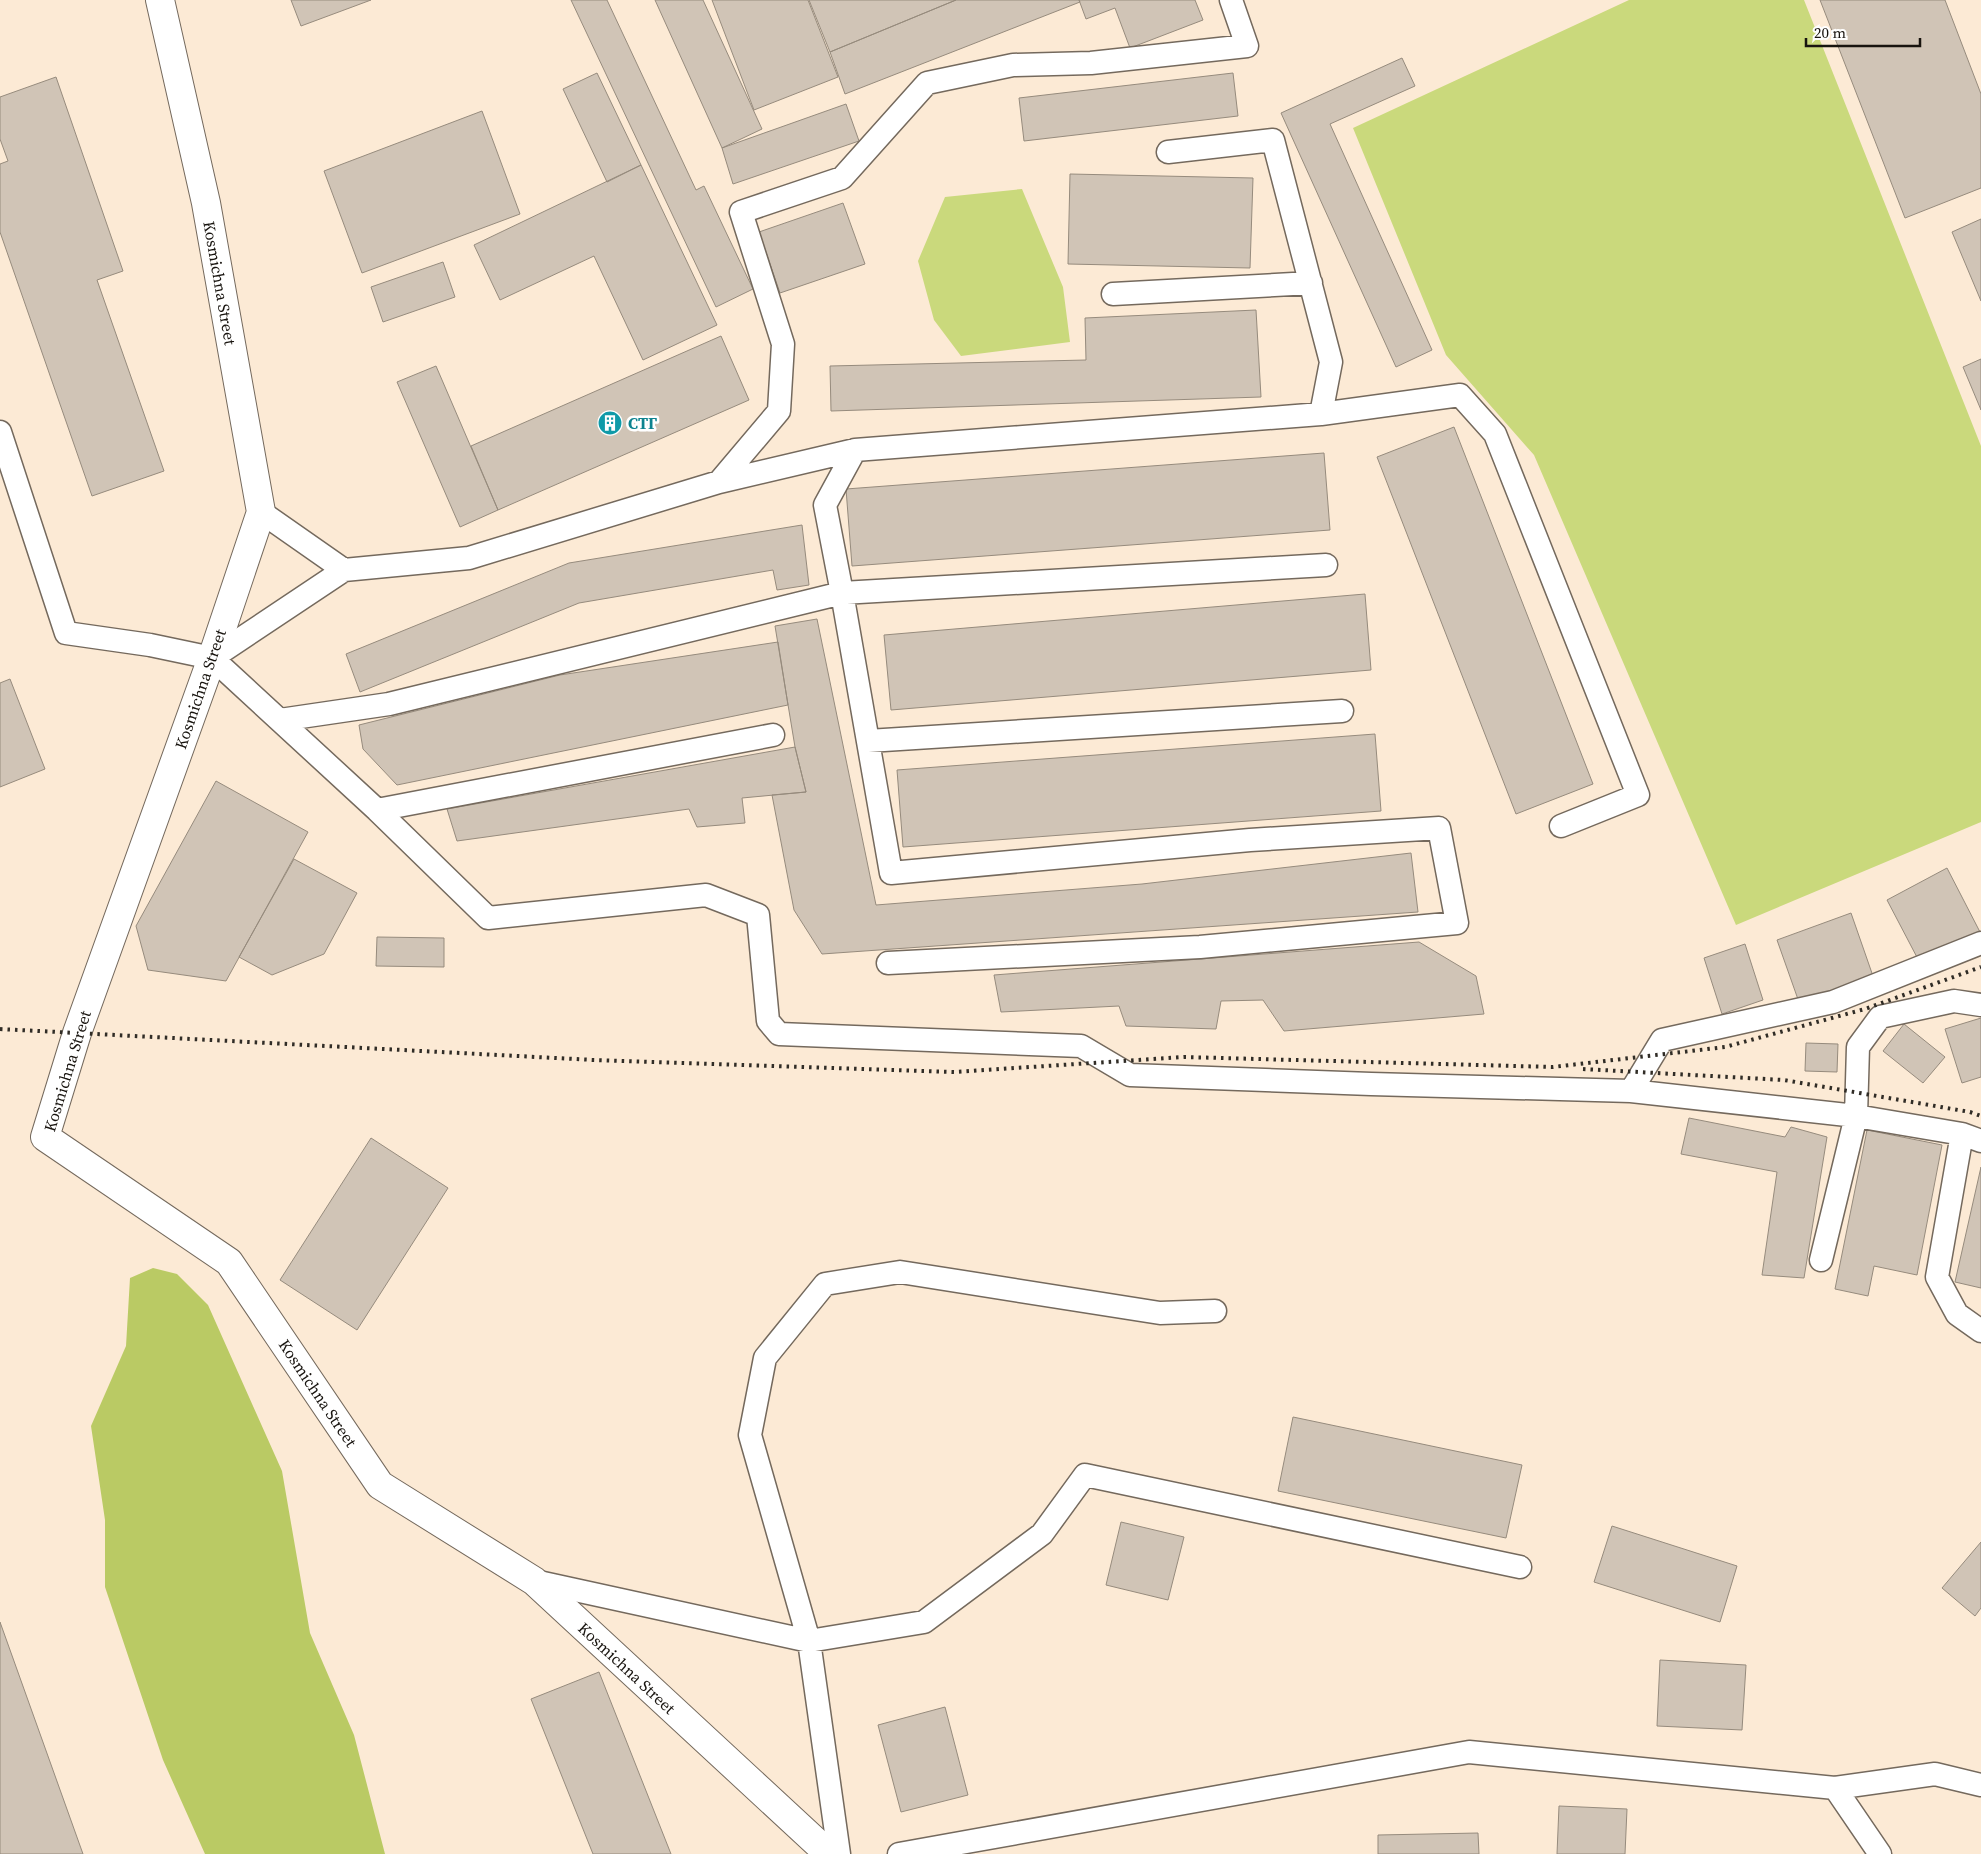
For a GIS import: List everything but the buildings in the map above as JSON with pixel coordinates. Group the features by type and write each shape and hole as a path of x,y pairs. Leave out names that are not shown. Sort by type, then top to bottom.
{"street":[{"name":"Kosmichna Street","path":"160,0 206,203 261,512 212,658 77,1033 45,1137 230,1262 380,1485 534,1581 829,1854"}],"lane":[{"path":"719,482 778,411 783,344 741,212 842,178 927,83 1013,66 1091,63 1247,46 1231,0"},
{"path":"1168,152 1273,140 1331,362 1321,414"},
{"path":"1112,294 1311,283"},
{"path":"212,658 344,570 469,558 719,482 855,450 1321,414 1460,395 1495,434 1638,795 1561,826"},
{"path":"0,432 66,633 150,645 212,658 377,810 488,918 706,895 758,915 768,1021 779,1034 1081,1046 1130,1074 1371,1084 1631,1091 1856,1116 1971,1138 1937,1277 1957,1314 1981,1331"},
{"path":"855,450 825,505 891,873 1250,840 1439,828 1457,923 1200,947 888,963"},
{"path":"261,512 344,570"},
{"path":"280,720 389,704 842,594 1326,565"},
{"path":"868,741 1342,711"},
{"path":"377,810 773,735"},
{"path":"1631,1091 1662,1040 1834,1002 1981,943"},
{"path":"1821,1260 1856,1116 1858,1047 1880,1017 1954,1001 1981,1006"},
{"path":"839,1854 810,1641 750,1435 765,1358 825,1284 900,1272 1160,1313 1215,1311"},
{"path":"534,1581 810,1641 924,1622 1042,1534 1085,1475 1520,1568"},
{"path":"899,1854 1468,1752 1835,1788 1936,1774 1981,1785"},
{"path":"1835,1788 1880,1854"}],"shaded area":[{"path":"0,0 1981,0 1981,1854 0,1854"}],"green space":[{"path":"1629,0 1804,0 1981,446 1981,822 1736,925 1534,455 1446,355 1353,128"},
{"path":"1022,189 1063,287 1070,342 961,356 934,320 918,261 945,197"},
{"path":"153,1268 177,1274 208,1305 282,1471 310,1633 354,1735 385,1854 205,1854 163,1760 105,1587 105,1520 91,1426 126,1346 130,1278"}],"railway":[{"path":"0,1029 594,1060 954,1072 1184,1057 1553,1067 1725,1047 1865,1009 1981,967"},
{"path":"1583,1069 1784,1080 1970,1112 1981,1116"}],"place":[{"name":"СТГ","path":"610,423"}]}
